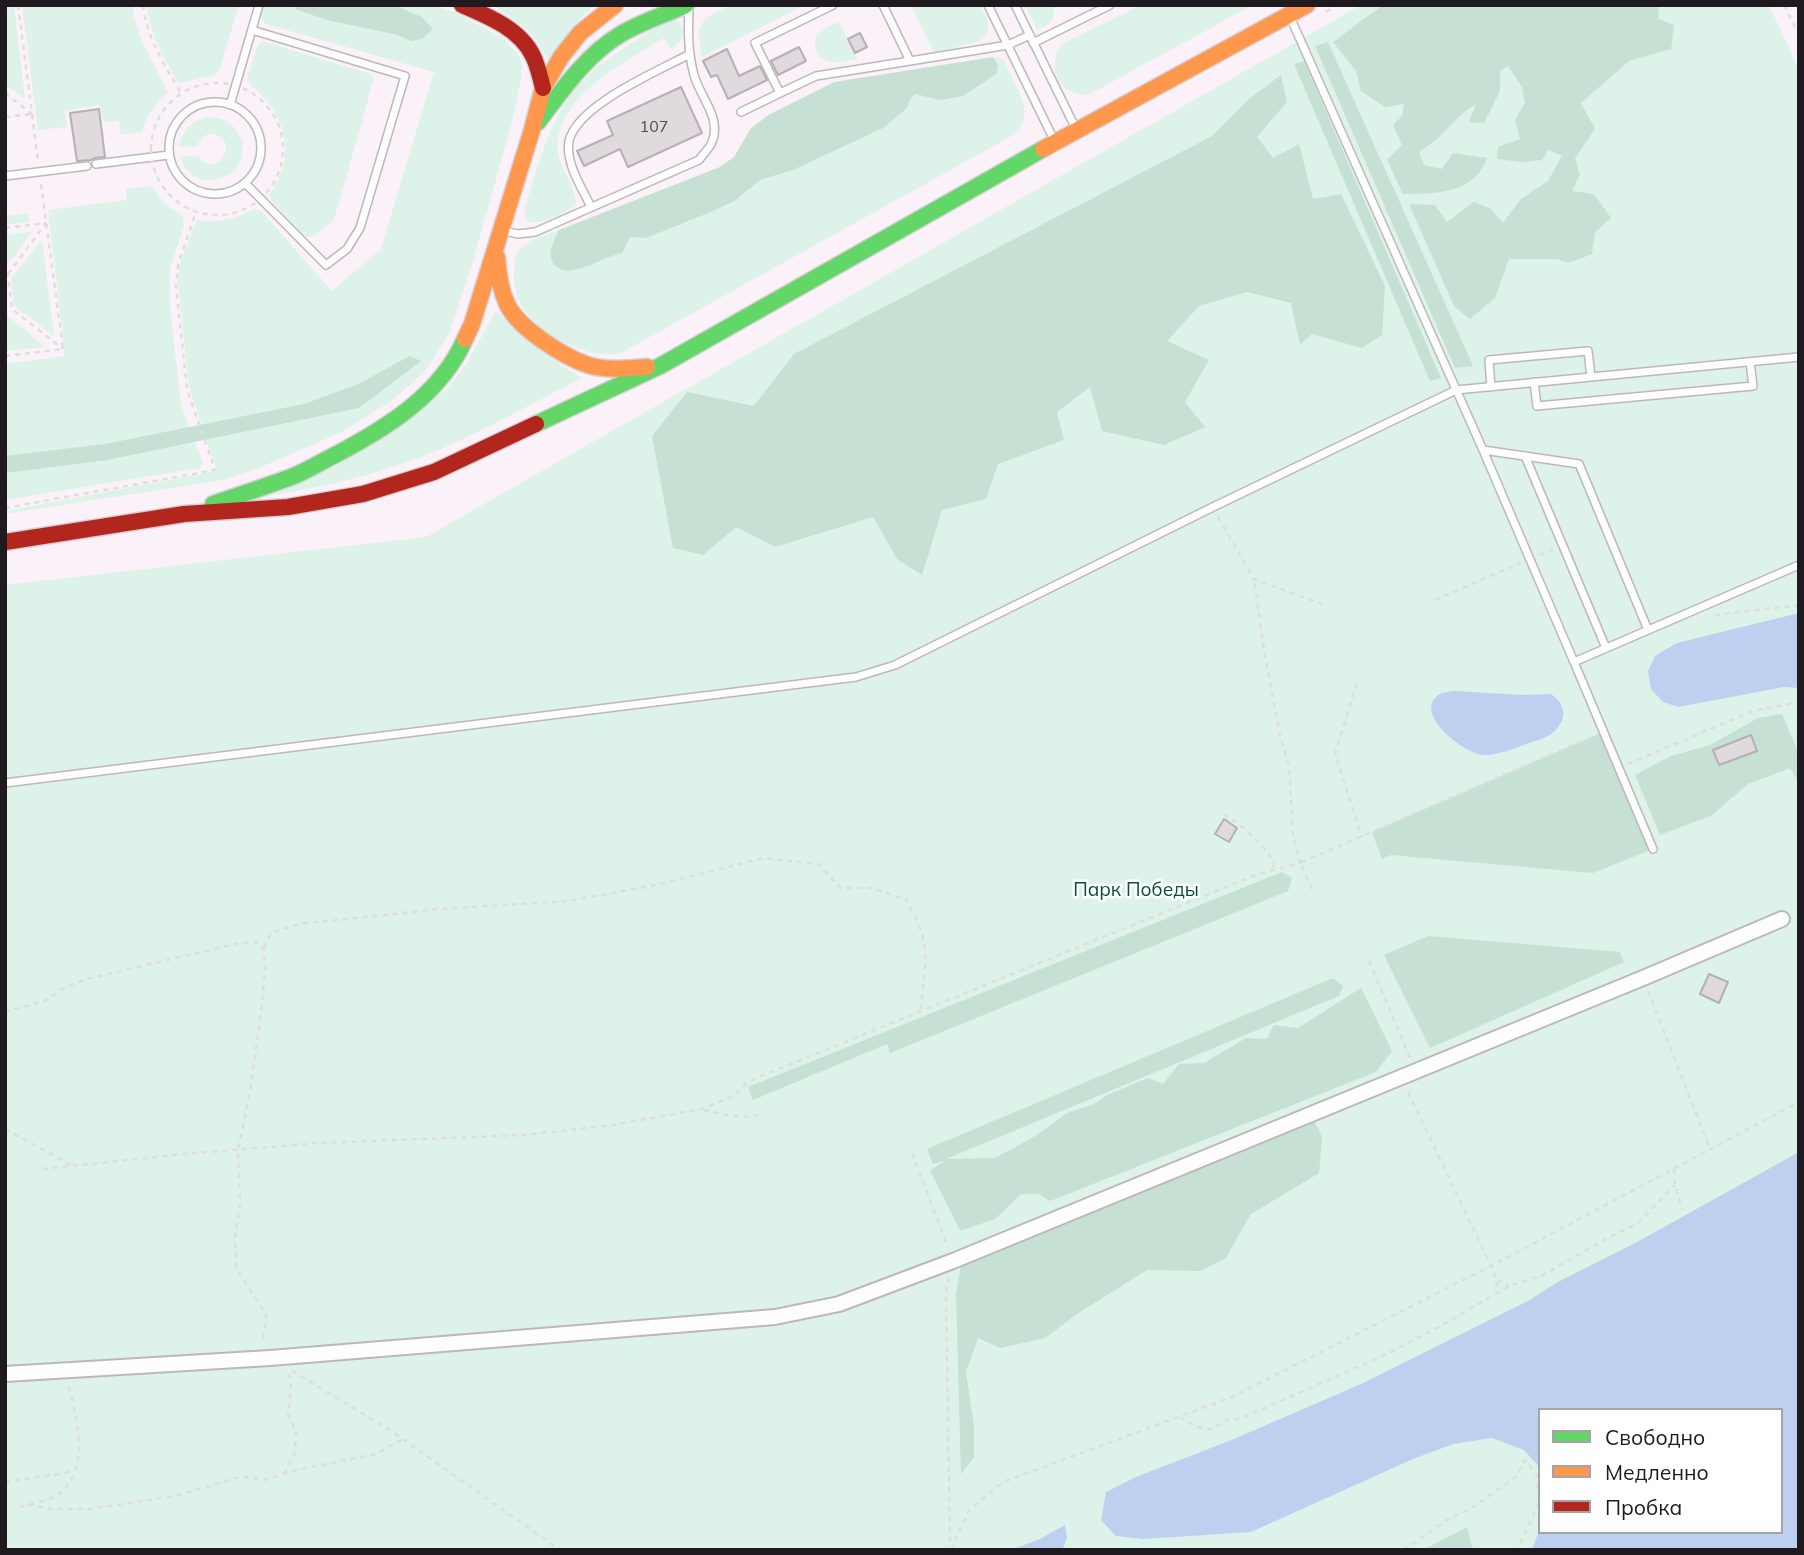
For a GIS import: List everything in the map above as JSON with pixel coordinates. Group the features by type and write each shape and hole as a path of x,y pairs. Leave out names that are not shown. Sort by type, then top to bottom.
{"main road":[{"path":"462,5 521,38 532,54 543,88"},
{"path":"184,514 296,475 363,440 415,405 440,381 460,351 472,324 533,130 543,88 561,57 580,33 615,5"},
{"path":"533,130 556,98 596,53 620,35 688,5"},
{"path":"5,542 184,514 288,507 363,495 434,472 660,366 1076,130 1307,5"},
{"path":"499,239 499,281 508,307 529,330 554,349 589,365 619,369 660,366"}],"street":[{"path":"5,1374 270,1358 809,1312 839,1304 953,1261 1782,919"}],"lane":[{"path":"230,105 259,5"},
{"path":"499,239 535,232 699,160 712,142 715,122 695,78 688,37 688,5"},
{"path":"780,93 755,43 833,5"},
{"path":"883,5 910,61"},
{"path":"988,5 1055,142"},
{"path":"1015,5 1076,130"},
{"path":"741,112 816,76 1008,45 1031,39 1110,5"},
{"path":"1289,15 1531,559 1653,849"},
{"path":"245,184 326,265 347,249 360,228 405,76 252,30"},
{"path":"591,207 570,161 569,141 578,122 604,100 690,54"},
{"path":"217,102 242,111 252,121 261,146 260,160 245,184 220,195 205,194 192,189 181,180 169,155 173,128 181,117 191,109 217,102"},
{"path":"96,164 169,155"},
{"path":"5,176 87,166"},
{"path":"1491,387 1489,360 1538,355 1588,351 1591,377"},
{"path":"5,783 856,677 895,665 1456,390 1799,357"},
{"path":"1534,382 1537,407 1753,386 1750,362"},
{"path":"1483,450 1578,464 1648,630"},
{"path":"1525,456 1606,648"},
{"path":"1574,662 1799,565"}],"path":[{"path":"18,5 63,349"},
{"path":"143,5 149,36 181,93"},
{"path":"1784,5 1799,36"},
{"path":"202,84 236,85 267,106 275,117 282,141 281,167 276,179 261,199 249,207 223,215 196,212 174,200 158,181 150,145 157,121 171,101 181,93 202,84"},
{"path":"5,93 32,114"},
{"path":"5,117 32,114"},
{"path":"5,508 215,470 187,389 176,286 178,265 196,212"},
{"path":"5,228 46,223"},
{"path":"46,223 6,275 12,309 63,349"},
{"path":"5,310 12,309"},
{"path":"5,356 63,349"},
{"path":"1213,507 1254,579 1280,736 1289,765 1293,835 1300,863 1312,889"},
{"path":"1435,600 1563,545"},
{"path":"1254,579 1322,604"},
{"path":"1714,615 1799,605"},
{"path":"1357,683 1335,754 1362,836"},
{"path":"1619,768 1753,711 1799,702"},
{"path":"43,1169 318,1143 525,1135 613,1125 701,1109 734,1096 747,1082 1258,874 1300,863 1603,732"},
{"path":"1224,814 1245,829 1268,852 1275,869"},
{"path":"270,1358 265,1351 263,1334 267,1320 236,1268 235,1237 240,1205 238,1150 250,1093 261,1013 264,948 271,933 299,924 440,909 568,901 656,885 764,858 818,864 841,888 872,888 907,900 924,942 921,1011"},
{"path":"5,1012 45,1001 64,988 87,979 239,943 257,942 264,948"},
{"path":"1369,961 1415,1070"},
{"path":"1643,978 1710,1149"},
{"path":"1401,1076 1491,1266 1497,1280 1496,1292"},
{"path":"950,1550 970,1510 1003,1482 1232,1397 1491,1266 1799,1102"},
{"path":"701,1109 738,1117 762,1114"},
{"path":"5,1129 73,1166"},
{"path":"912,1153 953,1261 946,1292 950,1550"},
{"path":"1674,1169 1682,1210"},
{"path":"1179,1416 1208,1430 1227,1420 1240,1419 1389,1353 1448,1322 1496,1292 1541,1276 1638,1223 1675,1185"},
{"path":"1497,1280 1509,1286"},
{"path":"20,1507 52,1498 66,1487 75,1469 79,1452 79,1428 63,1369"},
{"path":"284,1474 295,1452 296,1432 288,1414 291,1384 289,1369 403,1439 560,1550"},
{"path":"28,1505 54,1509 90,1509 176,1496 242,1476 264,1480 376,1454 403,1439"},
{"path":"1404,1550 1447,1520 1471,1509 1516,1477 1525,1460 1537,1475 1538,1489"},
{"path":"5,1482 65,1473 75,1469"},
{"path":"1517,1550 1538,1505"}],"green space":[{"path":"12,5 25,99 5,84 5,13"},
{"path":"22,5 132,5 142,39 168,92 152,110 142,132 121,135 119,121 104,122 99,105 65,111 66,127 38,130"},
{"path":"146,5 239,5 219,71 214,75 180,83 177,81 158,45"},
{"path":"263,5 432,5 454,12 503,38 519,56 521,79 511,126 449,334 425,371 394,399 347,429 256,469 223,480 5,514 5,511 217,471 189,387 178,281 179,267 197,220 220,221 255,209 261,211 332,291 381,249 434,72 266,24 260,17"},
{"path":"295,5 394,5 422,17 433,29 422,39 411,41 398,35 327,20 295,9"},
{"path":"492,5 594,5 573,26 549,64 533,36"},
{"path":"731,5 805,5 702,57 699,36 702,23 712,14"},
{"path":"911,5 980,5 987,18 986,35 980,41 934,53"},
{"path":"1025,5 1053,5 1051,21 1037,30"},
{"path":"1141,5 1253,5 1088,95 1075,93 1060,82 1055,70 1056,56 1062,45"},
{"name":"Парк Победы","path":"1361,5 1769,5 1799,70 1799,1550 5,1550 5,585 426,537"},
{"path":"1383,5 1658,5 1659,19 1674,25 1671,49 1629,61 1581,103 1595,129 1575,158 1580,175 1572,191 1594,194 1611,218 1595,232 1592,254 1568,263 1557,259 1509,259 1495,298 1470,319 1454,306 1409,204 1435,205 1447,222 1474,202 1491,209 1503,223 1521,199 1548,181 1562,156 1548,150 1542,160 1522,162 1497,159 1498,147 1520,139 1515,120 1525,103 1522,87 1508,66 1500,71 1500,91 1484,123 1469,122 1476,104 1419,152 1424,165 1442,169 1453,153 1487,158 1481,170 1473,179 1452,190 1403,194 1387,160 1402,145 1393,125 1402,116 1404,104 1385,107 1361,91 1356,71 1333,42"},
{"path":"675,19 683,31 679,43 670,49 664,38 612,70 579,99 567,115 559,133 558,152 576,203 554,217 540,222 528,222 525,207 538,164 555,122 570,96 590,73 606,60"},
{"path":"839,22 857,59 831,62 820,57 816,51 817,37 825,28"},
{"path":"262,41 370,74 374,78 334,220 314,236 303,234 271,200 270,194 284,164 285,149 284,135 272,108 249,84 248,76 258,45"},
{"path":"1328,42 1473,366 1455,368 1315,46"},
{"path":"993,57 998,65 996,74 963,96 939,100 915,94 907,108 883,128 793,170 760,180 736,200 713,211 646,238 630,237 622,253 571,270 557,267 551,259 551,249 559,230 720,167 734,157 751,128 770,114 834,82"},
{"path":"994,57 1005,62 1021,96 1023,124 1016,133 619,354 602,354 566,344 535,322 524,308 516,292 514,267 520,249 530,242 559,230 552,247 622,253 630,237 646,238 736,200 760,180 793,170 907,108 915,94 939,100 998,65"},
{"path":"1304,61 1441,378 1430,381 1294,64"},
{"path":"1281,75 1287,102 1257,137 1273,158 1299,144 1313,199 1341,194 1385,286 1382,335 1362,348 1312,334 1300,345 1291,303 1247,292 1199,306 1167,341 1209,360 1185,402 1205,427 1164,445 1102,431 1090,387 1057,412 1064,440 998,464 986,499 942,510 922,575 898,560 873,517 775,547 736,527 703,555 673,548 652,436 687,392 754,406 794,354 1212,136 1248,100"},
{"path":"206,117 229,123 239,135 243,149 241,161 234,171 211,180 199,178 188,171 180,157 198,155 205,163 212,165 223,157 226,150 221,137 207,134 197,146 179,147 188,128"},
{"path":"152,186 165,203 182,214 184,226 170,269 170,308 181,405 203,463 200,468 5,500 5,364 65,356 48,210 127,200 126,189"},
{"path":"28,213 29,222 5,225 5,216"},
{"path":"32,232 5,268 5,235"},
{"path":"42,240 54,336 14,306 11,278"},
{"path":"496,311 537,347 582,378 471,435 415,460 355,478 274,495 337,466 447,389 467,363"},
{"path":"7,315 45,347 5,351"},
{"path":"410,356 421,361 359,408 107,460 5,473 5,456 105,444 304,404 358,384"},
{"path":"1782,714 1799,754 1799,783 1790,768 1748,784 1712,815 1660,835 1635,775 1671,756 1710,745 1758,718"},
{"path":"1603,732 1653,849 1593,873 1391,855 1382,859 1372,832"},
{"path":"1282,872 1292,878 1288,891 890,1053 887,1044 753,1100 748,1087"},
{"path":"1428,936 1620,952 1624,962 1430,1048 1384,955"},
{"path":"1333,978 1343,986 1339,996 946,1159 995,1158 1037,1135 1067,1113 1094,1104 1109,1094 1148,1078 1163,1084 1179,1064 1204,1063 1246,1038 1267,1039 1274,1025 1298,1028 1361,988 1392,1051 1376,1072 1050,1201 1039,1194 1021,1194 995,1219 960,1231 930,1171 946,1160 933,1164 927,1149"},
{"path":"1314,1120 1322,1137 1319,1173 1251,1214 1225,1259 1200,1271 1147,1270 1080,1312 1045,1338 1000,1348 978,1338 966,1372 974,1427 974,1457 961,1474 956,1294 961,1265"},
{"path":"1467,1527 1473,1550 1423,1550"}],"water":[{"path":"1799,613 1799,688 1784,687 1678,707 1663,702 1651,689 1648,671 1655,656 1677,643"},
{"path":"1456,691 1551,694 1561,704 1562,721 1553,733 1544,738 1500,753 1475,753 1444,731 1432,711 1432,702 1440,694"},
{"path":"1799,1152 1799,1550 1532,1550 1538,1534 1783,1534 1783,1408 1538,1408 1538,1466 1524,1450 1492,1438 1453,1444 1413,1459 1251,1532 1143,1539 1116,1536 1101,1520 1106,1492 1136,1477 1234,1439 1361,1384 1528,1301 1558,1282 1637,1242"},
{"path":"1065,1525 1067,1538 1062,1550 1011,1550 1040,1539"}],"building":[{"path":"860,33 867,47 855,53 848,39"},
{"path":"799,47 806,61 778,75 771,61"},
{"path":"727,49 739,76 760,66 767,80 728,99 717,75 711,77 703,61"},
{"path":"681,87 702,133 628,167 620,149 584,166 577,151 613,135 607,121"},
{"path":"99,109 105,157 77,161 70,113"},
{"path":"1751,735 1757,751 1719,765 1713,750"},
{"path":"1224,819 1237,828 1229,842 1215,834"},
{"path":"1709,974 1728,982 1719,1003 1700,994"}],"traffic: fast":[{"path":"538,122 575,74 608,42 686,5"},
{"path":"536,424 660,366 1043,149"},
{"path":"213,504 294,476 394,420 442,376 465,339"}],"traffic: slow":[{"path":"465,339 472,324 543,88 561,57 580,33 615,5"},
{"path":"1043,149 1307,5"},
{"path":"497,257 507,304 531,332 588,365 618,369 647,367"}],"traffic: jam":[{"path":"462,5 502,24 520,38 533,56 543,88"},
{"path":"5,542 184,514 288,507 363,494 434,472 536,424"}]}
